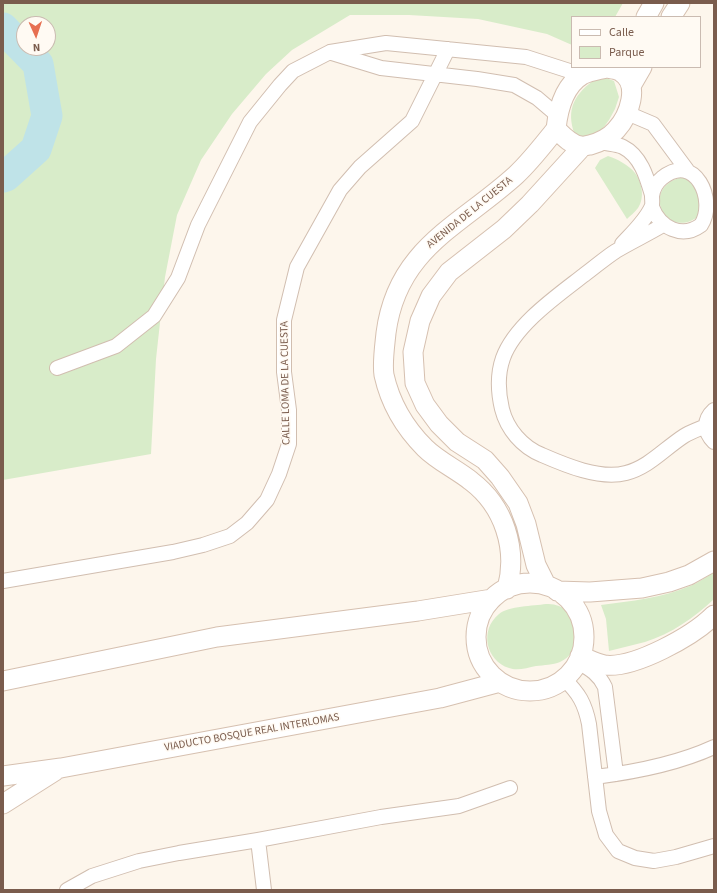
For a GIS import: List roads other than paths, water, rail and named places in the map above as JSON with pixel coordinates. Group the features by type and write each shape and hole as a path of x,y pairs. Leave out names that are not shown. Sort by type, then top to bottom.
{"main road":[{"path":"647,16 654,3"},
{"path":"672,16 680,3"},
{"path":"602,68 582,75 570,86 557,122 573,144 582,146 601,142 617,129 627,113 632,99 631,86 628,78 620,71 610,68"},
{"path":"631,86 641,68"},
{"name":"AVENIDA DE LA CUESTA","path":"499,594 510,576 512,560 510,542 506,529 492,502 473,482 425,448 406,426 392,401 384,373 388,315 399,287 411,265 433,242 517,174 538,151 557,122"},
{"path":"499,594 484,608 476,631 476,642 484,665 500,682 514,688 534,691 549,687 564,679 572,671 579,659 583,646 584,635 581,619 573,605 566,597 551,588 536,565 526,524 518,503 500,477 485,460 457,442 439,424 425,405 415,383 413,352 420,321 431,296 449,272 504,229 530,204 582,146"},
{"path":"3,681 217,637 418,611 499,594 522,584 530,583 551,588 590,592 642,588 669,582 689,575 714,561"},
{"path":"579,659 603,665 618,665 636,660 679,641 703,626 714,615"},
{"name":"VIADUCTO BOSQUE REAL INTERLOMAS","path":"3,776 61,768 440,698 500,682"},
{"path":"3,804 61,768"}],"street":[{"path":"57,368 116,346 154,316 178,278 198,225 250,122 293,71 330,52 386,43 526,57 582,75"},
{"name":"CALLE LOMA DE LA CUESTA","path":"3,581 173,552 203,545 230,536 247,523 267,500 279,474 289,444 289,410 284,372 284,320 297,267 340,190 360,167 412,121 448,49"},
{"path":"330,52 381,68 477,79 514,86 537,98 557,122"},
{"path":"627,113 653,124 687,170"},
{"path":"601,142 623,147 637,158 646,175 652,201 655,214 664,225 669,228 680,231 691,230 701,225 709,216 713,206 713,194 704,178 696,173 687,170 678,170 665,176 655,186 652,201 644,219 615,252"},
{"path":"664,225 615,252 556,296 522,328 510,343 503,358 498,379 499,396 503,413 509,426 521,442 537,453 564,465 598,475 625,474 644,466 685,435 706,426"},
{"path":"714,410 710,414 706,426 710,438 714,442"},
{"path":"579,659 601,679 605,687 616,774"},
{"path":"564,679 581,699 586,711 589,724 599,811 606,835 618,850 635,858 654,861 676,857 714,846"},
{"path":"595,777 669,763 714,747"},
{"path":"67,890 92,876 139,861 381,817 459,806 510,788"},
{"path":"258,840 264,890"}],"waterway":[{"path":"3,28 38,64 47,116 36,149 3,177"}]}
